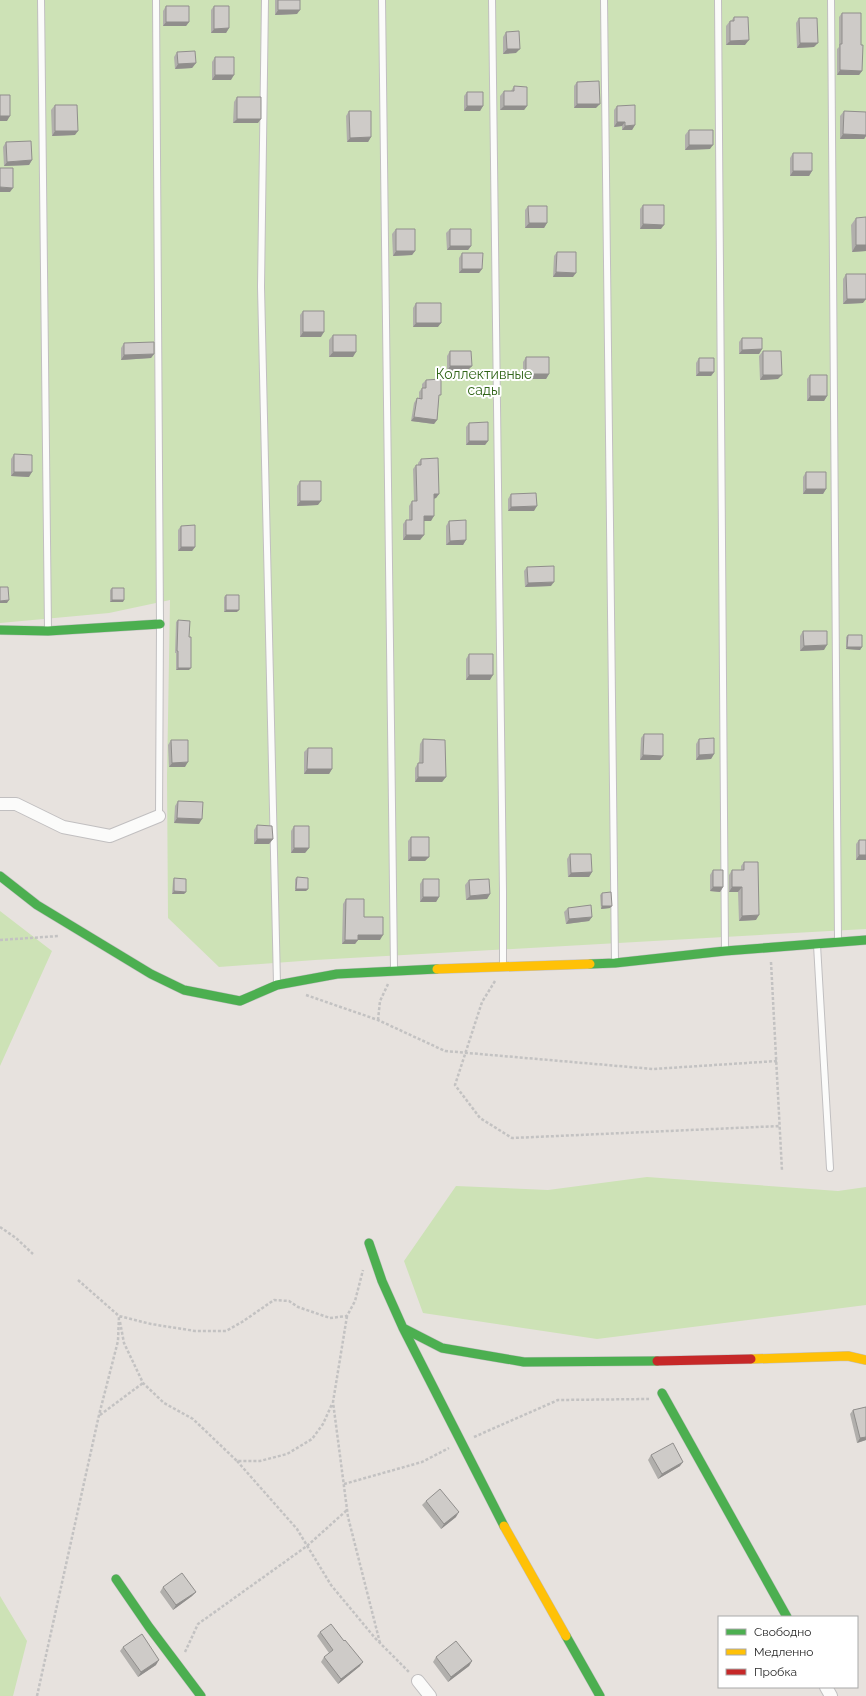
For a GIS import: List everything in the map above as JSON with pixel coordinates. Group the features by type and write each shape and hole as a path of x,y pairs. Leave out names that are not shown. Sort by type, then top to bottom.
{"street":[{"path":"0,630 48,631 160,624"},
{"path":"0,804 16,804 63,827 110,836 158,816"},
{"path":"0,876 37,905 151,974 184,990 240,1001 277,986 337,974 394,970 615,963 725,951 866,940"},
{"path":"369,1243 382,1281 403,1328 503,1522 600,1696"},
{"path":"403,1328 442,1348 524,1362 688,1361 848,1356 866,1360"},
{"path":"662,1393 786,1616"},
{"path":"116,1579 201,1696"},
{"path":"418,1681 430,1696"}],"lane":[{"path":"42,0 48,631"},
{"path":"156,0 160,624 158,816"},
{"path":"265,0 261,287 277,986"},
{"path":"382,0 394,970"},
{"path":"492,0 503,966"},
{"path":"604,0 615,963"},
{"path":"718,0 725,951"},
{"path":"831,0 838,943"},
{"path":"816,945 830,1168"}],"path":[{"path":"0,940 56,936 64,937"},
{"path":"770,948 782,1171"},
{"path":"503,966 482,1002 455,1085 480,1118 512,1138 780,1126"},
{"path":"378,1020 380,1001 394,970"},
{"path":"300,993 378,1020 445,1051 653,1070 777,1061"},
{"path":"0,1227 16,1238 33,1254"},
{"path":"237,1461 260,1461 287,1454 312,1439 323,1424 333,1402 347,1316 355,1301 364,1266"},
{"path":"78,1280 119,1316 151,1324 195,1331 226,1331 274,1300 288,1301 298,1307 330,1318 347,1316"},
{"path":"119,1316 124,1342 144,1383 164,1403 193,1419 237,1461 297,1529 331,1585 380,1643 418,1681"},
{"path":"37,1696 99,1415 118,1340 119,1316"},
{"path":"99,1415 144,1383"},
{"path":"344,1484 422,1462 462,1442 558,1400 656,1399 662,1393"},
{"path":"333,1402 348,1510 380,1643"},
{"path":"179,1667 198,1624 307,1546 348,1510"}],"green space":[{"name":"Коллективные сады","path":"0,0 866,0 866,929 315,960 219,967 168,918 167,777 170,600 109,613 0,623"},
{"path":"0,911 52,951 0,1066"},
{"path":"647,1177 838,1191 866,1187 866,1305 597,1339 423,1313 404,1261 456,1186 548,1190"},
{"path":"0,1596 27,1641 13,1696 0,1696"}],"building":[{"path":"278,0 300,0 300,10 278,10"},
{"path":"166,6 189,6 189,22 166,22"},
{"path":"214,6 229,6 229,28 214,29"},
{"path":"842,13 861,13 861,45 863,45 862,71 840,70"},
{"path":"734,17 748,17 749,40 730,41 730,21 734,21"},
{"path":"799,18 817,18 818,43 800,43"},
{"path":"519,31 520,49 507,49 506,32"},
{"path":"195,51 196,63 178,64 177,52"},
{"path":"215,57 234,57 234,75 215,75"},
{"path":"599,81 600,104 577,104 577,82"},
{"path":"514,86 527,87 527,106 504,106 504,91 514,91"},
{"path":"467,92 483,92 483,106 467,106"},
{"path":"0,95 10,95 10,116 0,116"},
{"path":"237,97 261,97 261,119 237,119"},
{"path":"55,105 77,105 78,131 55,131"},
{"path":"635,105 635,125 625,126 625,122 617,122 617,106"},
{"path":"349,111 371,111 371,137 350,138"},
{"path":"844,111 866,112 866,135 843,134"},
{"path":"689,130 713,130 713,145 689,145"},
{"path":"31,141 32,160 7,162 6,142"},
{"path":"793,153 812,153 812,171 793,171"},
{"path":"0,168 13,168 13,188 0,187"},
{"path":"643,205 664,205 664,225 643,224"},
{"path":"528,206 547,206 547,223 529,223"},
{"path":"866,217 866,245 856,245 856,218"},
{"path":"396,229 415,229 415,251 396,251"},
{"path":"450,229 471,229 471,246 450,246"},
{"path":"557,252 576,252 576,273 556,272"},
{"path":"462,253 483,253 482,269 462,269"},
{"path":"846,274 866,274 866,299 847,299"},
{"path":"416,303 441,303 441,323 416,323"},
{"path":"303,311 324,311 324,332 303,332"},
{"path":"333,335 356,335 356,352 333,352"},
{"path":"742,338 762,338 762,349 742,350"},
{"path":"154,342 154,354 124,355 124,343"},
{"path":"450,351 471,351 472,366 450,366"},
{"path":"763,351 781,351 782,375 763,375"},
{"path":"526,357 549,357 549,374 526,374"},
{"path":"699,358 714,358 714,372 699,372"},
{"path":"810,375 827,375 827,396 810,396"},
{"path":"441,379 441,395 439,395 437,420 414,417 417,398 422,399 422,388 426,388 426,380"},
{"path":"488,422 488,441 469,441 469,423"},
{"path":"14,454 32,455 32,472 14,472"},
{"path":"438,458 439,494 434,494 434,516 424,516 424,535 406,535 406,520 412,520 412,501 417,501 416,465 421,465 421,459"},
{"path":"806,472 826,472 826,489 806,489"},
{"path":"300,481 321,481 321,501 300,501"},
{"path":"536,493 537,506 511,507 511,494"},
{"path":"466,520 466,540 450,541 449,521"},
{"path":"195,525 195,547 181,547 181,526"},
{"path":"554,566 554,582 528,583 527,567"},
{"path":"0,587 8,587 9,600 0,601"},
{"path":"112,588 124,588 124,600 112,600"},
{"path":"226,595 239,595 239,610 226,610"},
{"path":"178,620 190,621 189,637 191,637 191,668 178,668"},
{"path":"803,631 827,631 827,645 804,646"},
{"path":"848,635 862,635 862,647 847,647"},
{"path":"469,654 493,654 493,675 469,675"},
{"path":"644,734 663,734 663,756 643,755"},
{"path":"714,738 714,754 699,755 699,739"},
{"path":"423,739 445,740 446,777 418,777 418,763 423,763"},
{"path":"171,740 188,740 188,762 172,763"},
{"path":"308,748 332,748 332,769 307,769"},
{"path":"178,801 203,802 202,819 177,818"},
{"path":"257,825 272,826 273,839 257,839"},
{"path":"294,826 309,826 309,848 294,848"},
{"path":"411,837 429,837 429,857 411,857"},
{"path":"859,840 866,840 866,855 859,855"},
{"path":"570,854 591,854 592,872 571,873"},
{"path":"744,862 758,862 759,915 742,916 742,887 732,887 732,870 744,870"},
{"path":"713,870 723,870 723,887 713,887"},
{"path":"297,877 308,878 308,889 296,889"},
{"path":"174,878 186,879 186,892 174,891"},
{"path":"423,879 439,879 439,897 423,897"},
{"path":"489,879 490,894 470,896 469,880"},
{"path":"611,892 612,906 602,906 602,893"},
{"path":"346,899 364,899 364,917 383,917 383,935 358,935 358,940 345,940"},
{"path":"591,905 592,917 569,919 568,908"},
{"path":"866,1407 866,1437 860,1438 853,1410"},
{"path":"673,1443 683,1462 662,1474 651,1455"},
{"path":"440,1489 459,1512 444,1524 426,1501"},
{"path":"182,1573 196,1592 176,1605 163,1587"},
{"path":"331,1624 363,1662 341,1679 324,1657 333,1650 320,1632"},
{"path":"142,1634 159,1660 141,1672 123,1647"},
{"path":"456,1641 472,1661 451,1677 436,1657"}],"traffic: fast":[{"path":"0,630 48,631 160,624"},
{"path":"0,876 37,905 151,974 184,990 240,1001 277,985 337,974 437,969"},
{"path":"590,964 615,963 725,951 866,940"},
{"path":"369,1243 382,1281 403,1328 504,1526"},
{"path":"403,1328 442,1348 524,1362 657,1361"},
{"path":"662,1393 786,1616"},
{"path":"116,1579 149,1627 201,1696"},
{"path":"566,1636 600,1696"}],"traffic: slow":[{"path":"437,969 590,964"},
{"path":"751,1359 848,1356 866,1360"},
{"path":"504,1526 566,1636"}],"traffic: jam":[{"path":"657,1361 751,1359"}]}
